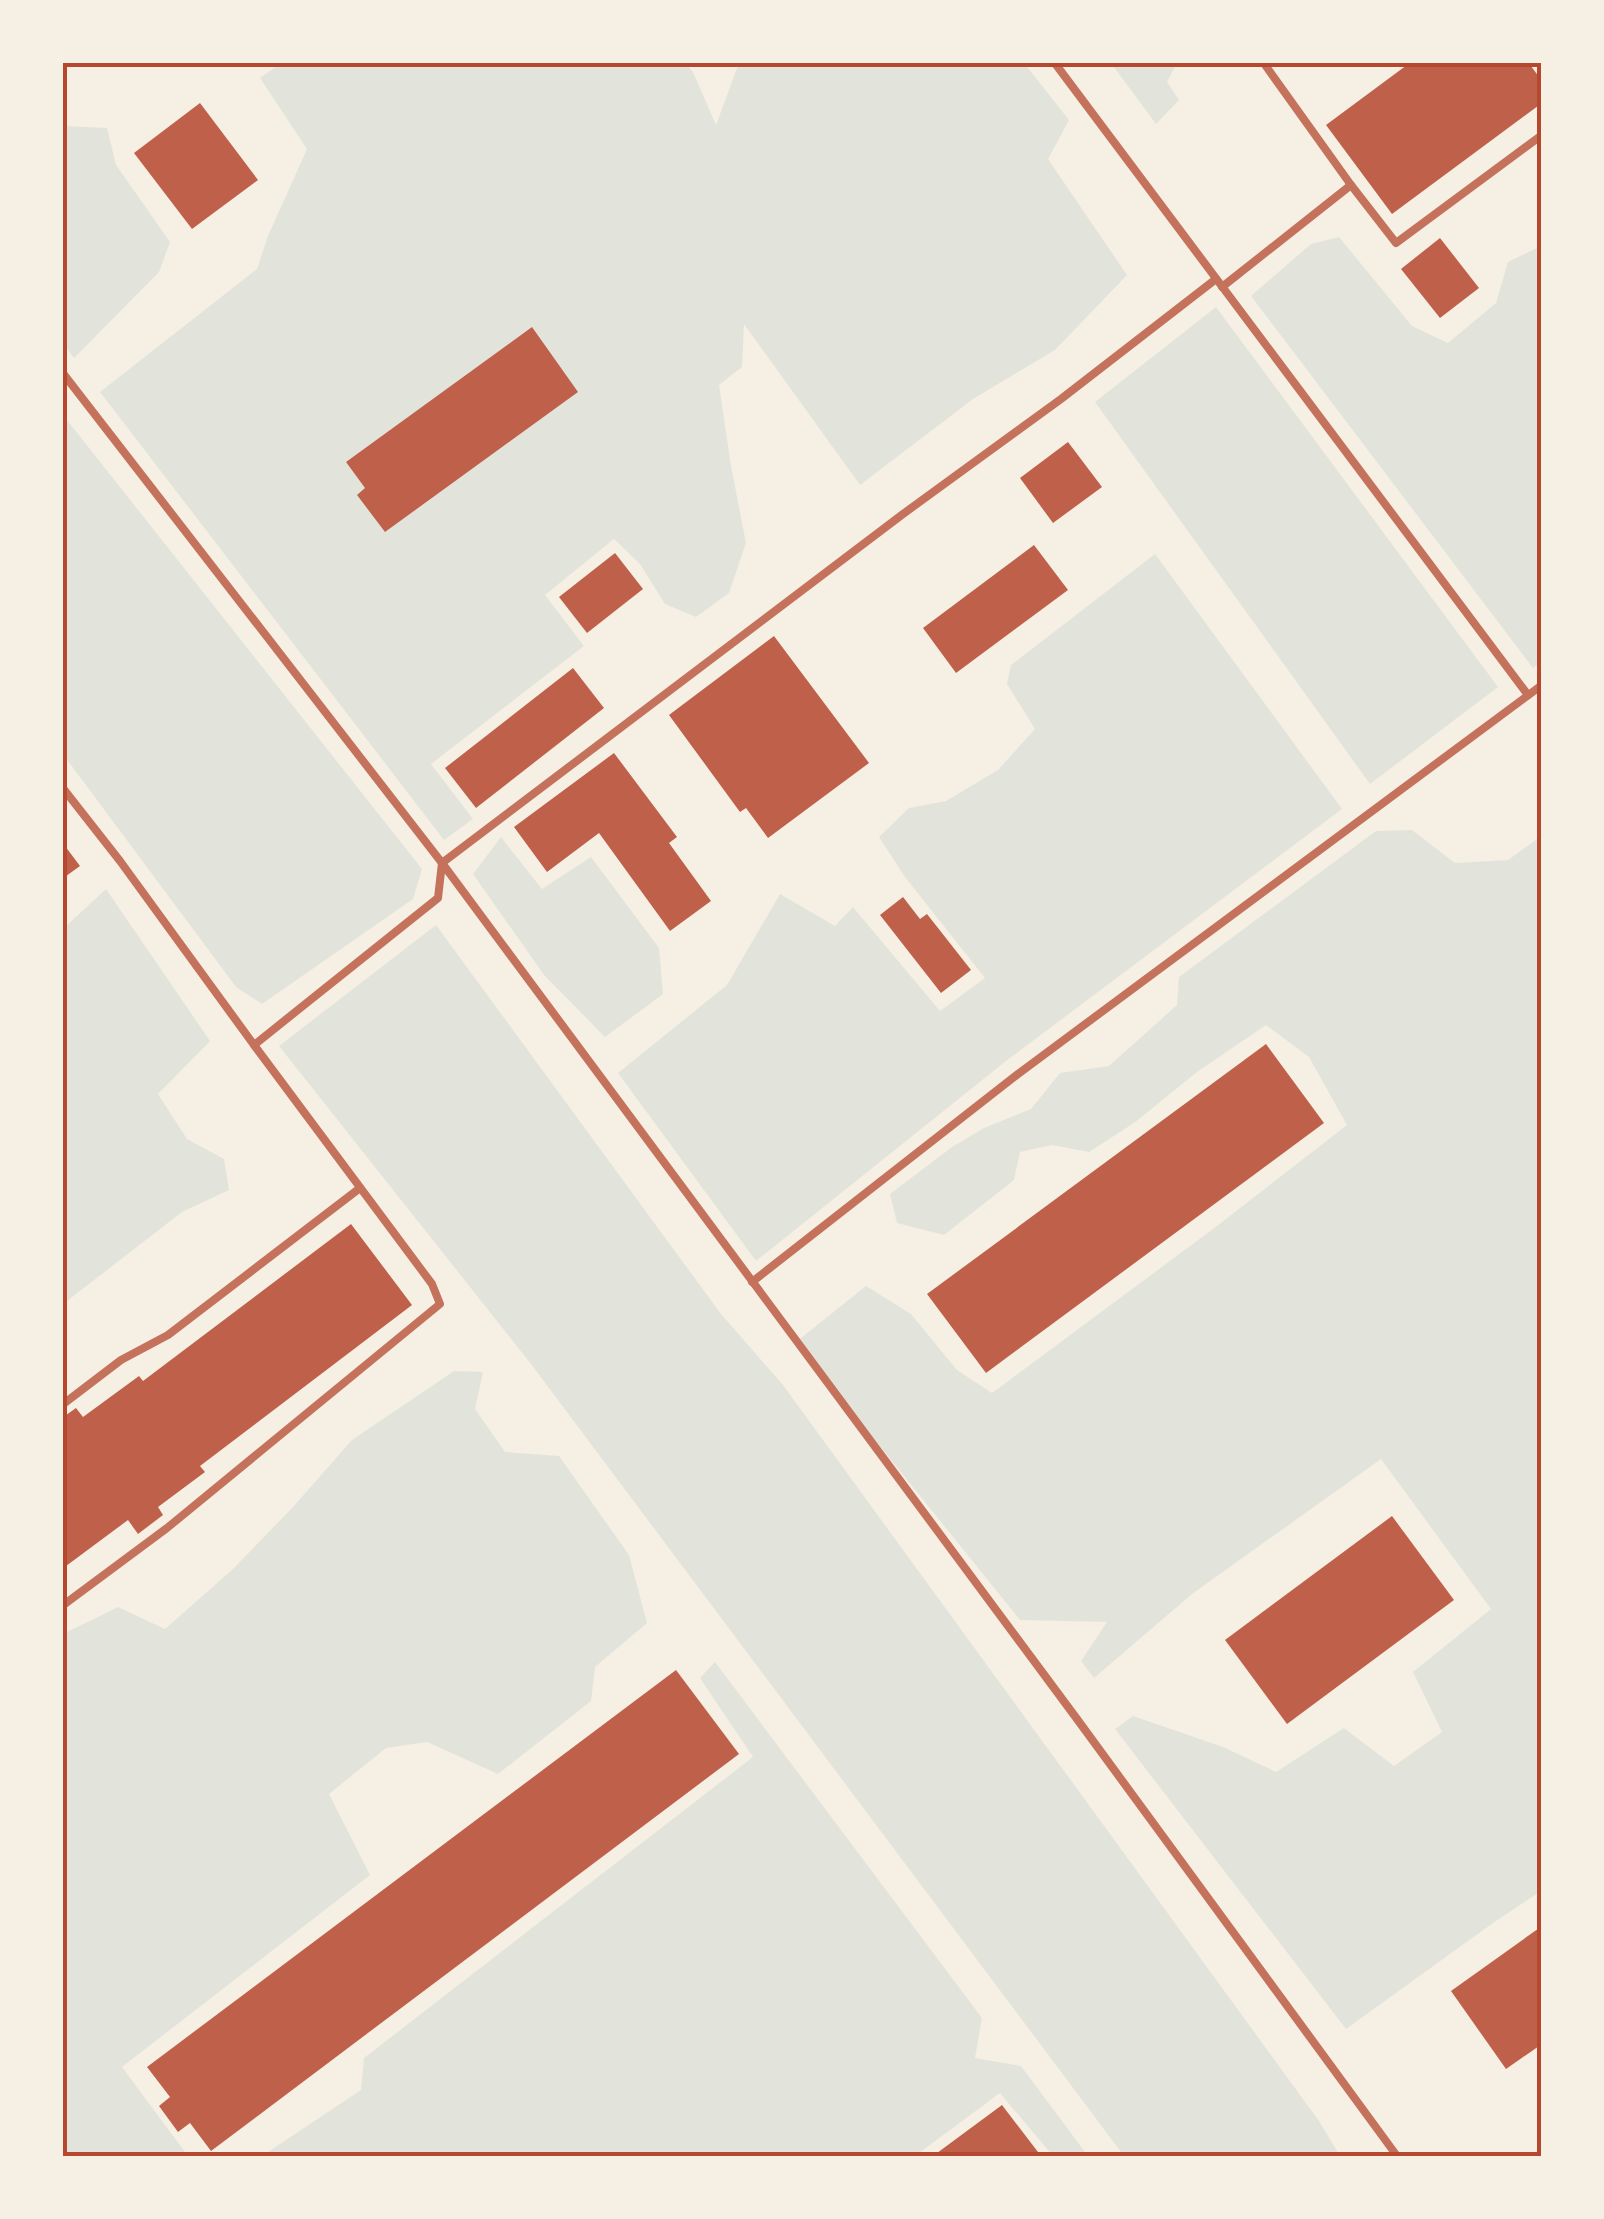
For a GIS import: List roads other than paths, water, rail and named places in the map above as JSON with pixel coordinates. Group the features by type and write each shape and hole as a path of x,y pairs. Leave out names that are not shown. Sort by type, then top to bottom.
{"lane":[{"path":"1054,62 1528,695"},
{"path":"1262,62 1396,243 1542,135"},
{"path":"254,1045 438,898 442,864 903,514 1351,185"},
{"path":"62,372 442,864 1396,2156"},
{"path":"752,1282 1018,1074 1542,685"},
{"path":"62,787 432,1284 440,1304 167,1528 62,1606"},
{"path":"62,1405 121,1360 168,1335 360,1188"}]}
